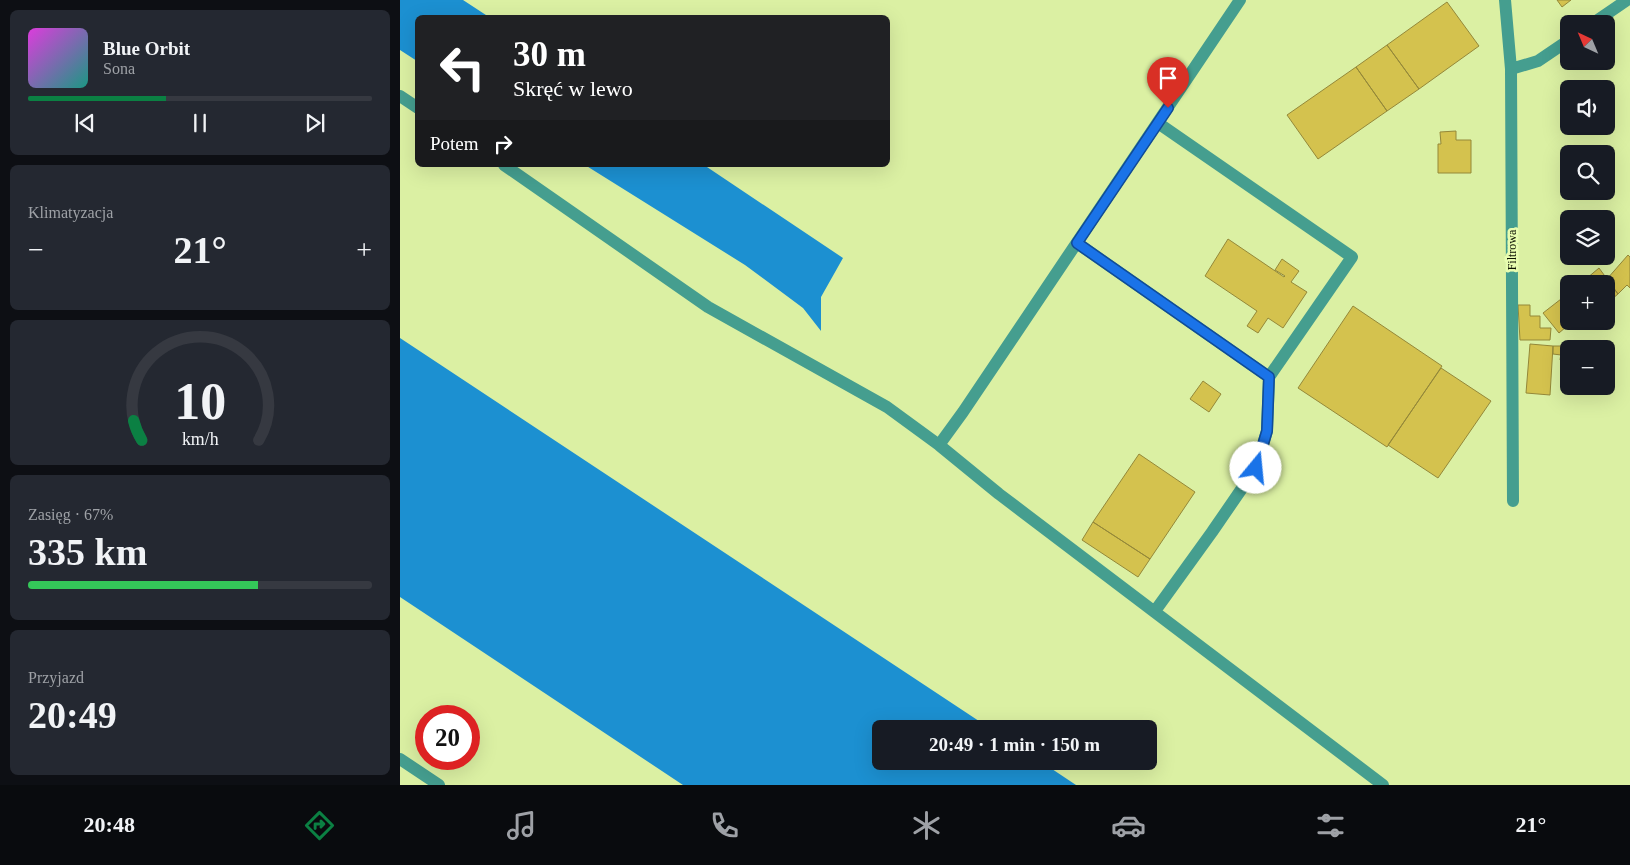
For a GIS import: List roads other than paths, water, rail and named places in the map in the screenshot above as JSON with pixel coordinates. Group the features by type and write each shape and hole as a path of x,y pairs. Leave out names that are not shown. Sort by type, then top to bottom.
{"street":[{"path":"940,445 1240,0"},
{"name":"Filtrowa","path":"1505,0 1511,70 1513,501"},
{"path":"1605,15 1627,0"},
{"path":"1511,70 1538,61 1560,46"},
{"path":"400,96 415,106"},
{"path":"1155,611 1256,468 1267,431 1269,377 1352,258 1158,123"},
{"path":"507,167 708,307 887,407 940,445 999,494 1383,785"},
{"path":"1077,243 1269,377"},
{"path":"400,758 439,785"}],"water":[{"path":"400,0 463,0 486,15 415,15 415,60 400,50"},
{"path":"588,167 707,167 843,258 821,297 821,331 803,308 745,265"},
{"path":"400,338 977,720 872,720 872,770 1054,770 1076,785 683,785 400,597"}]}
